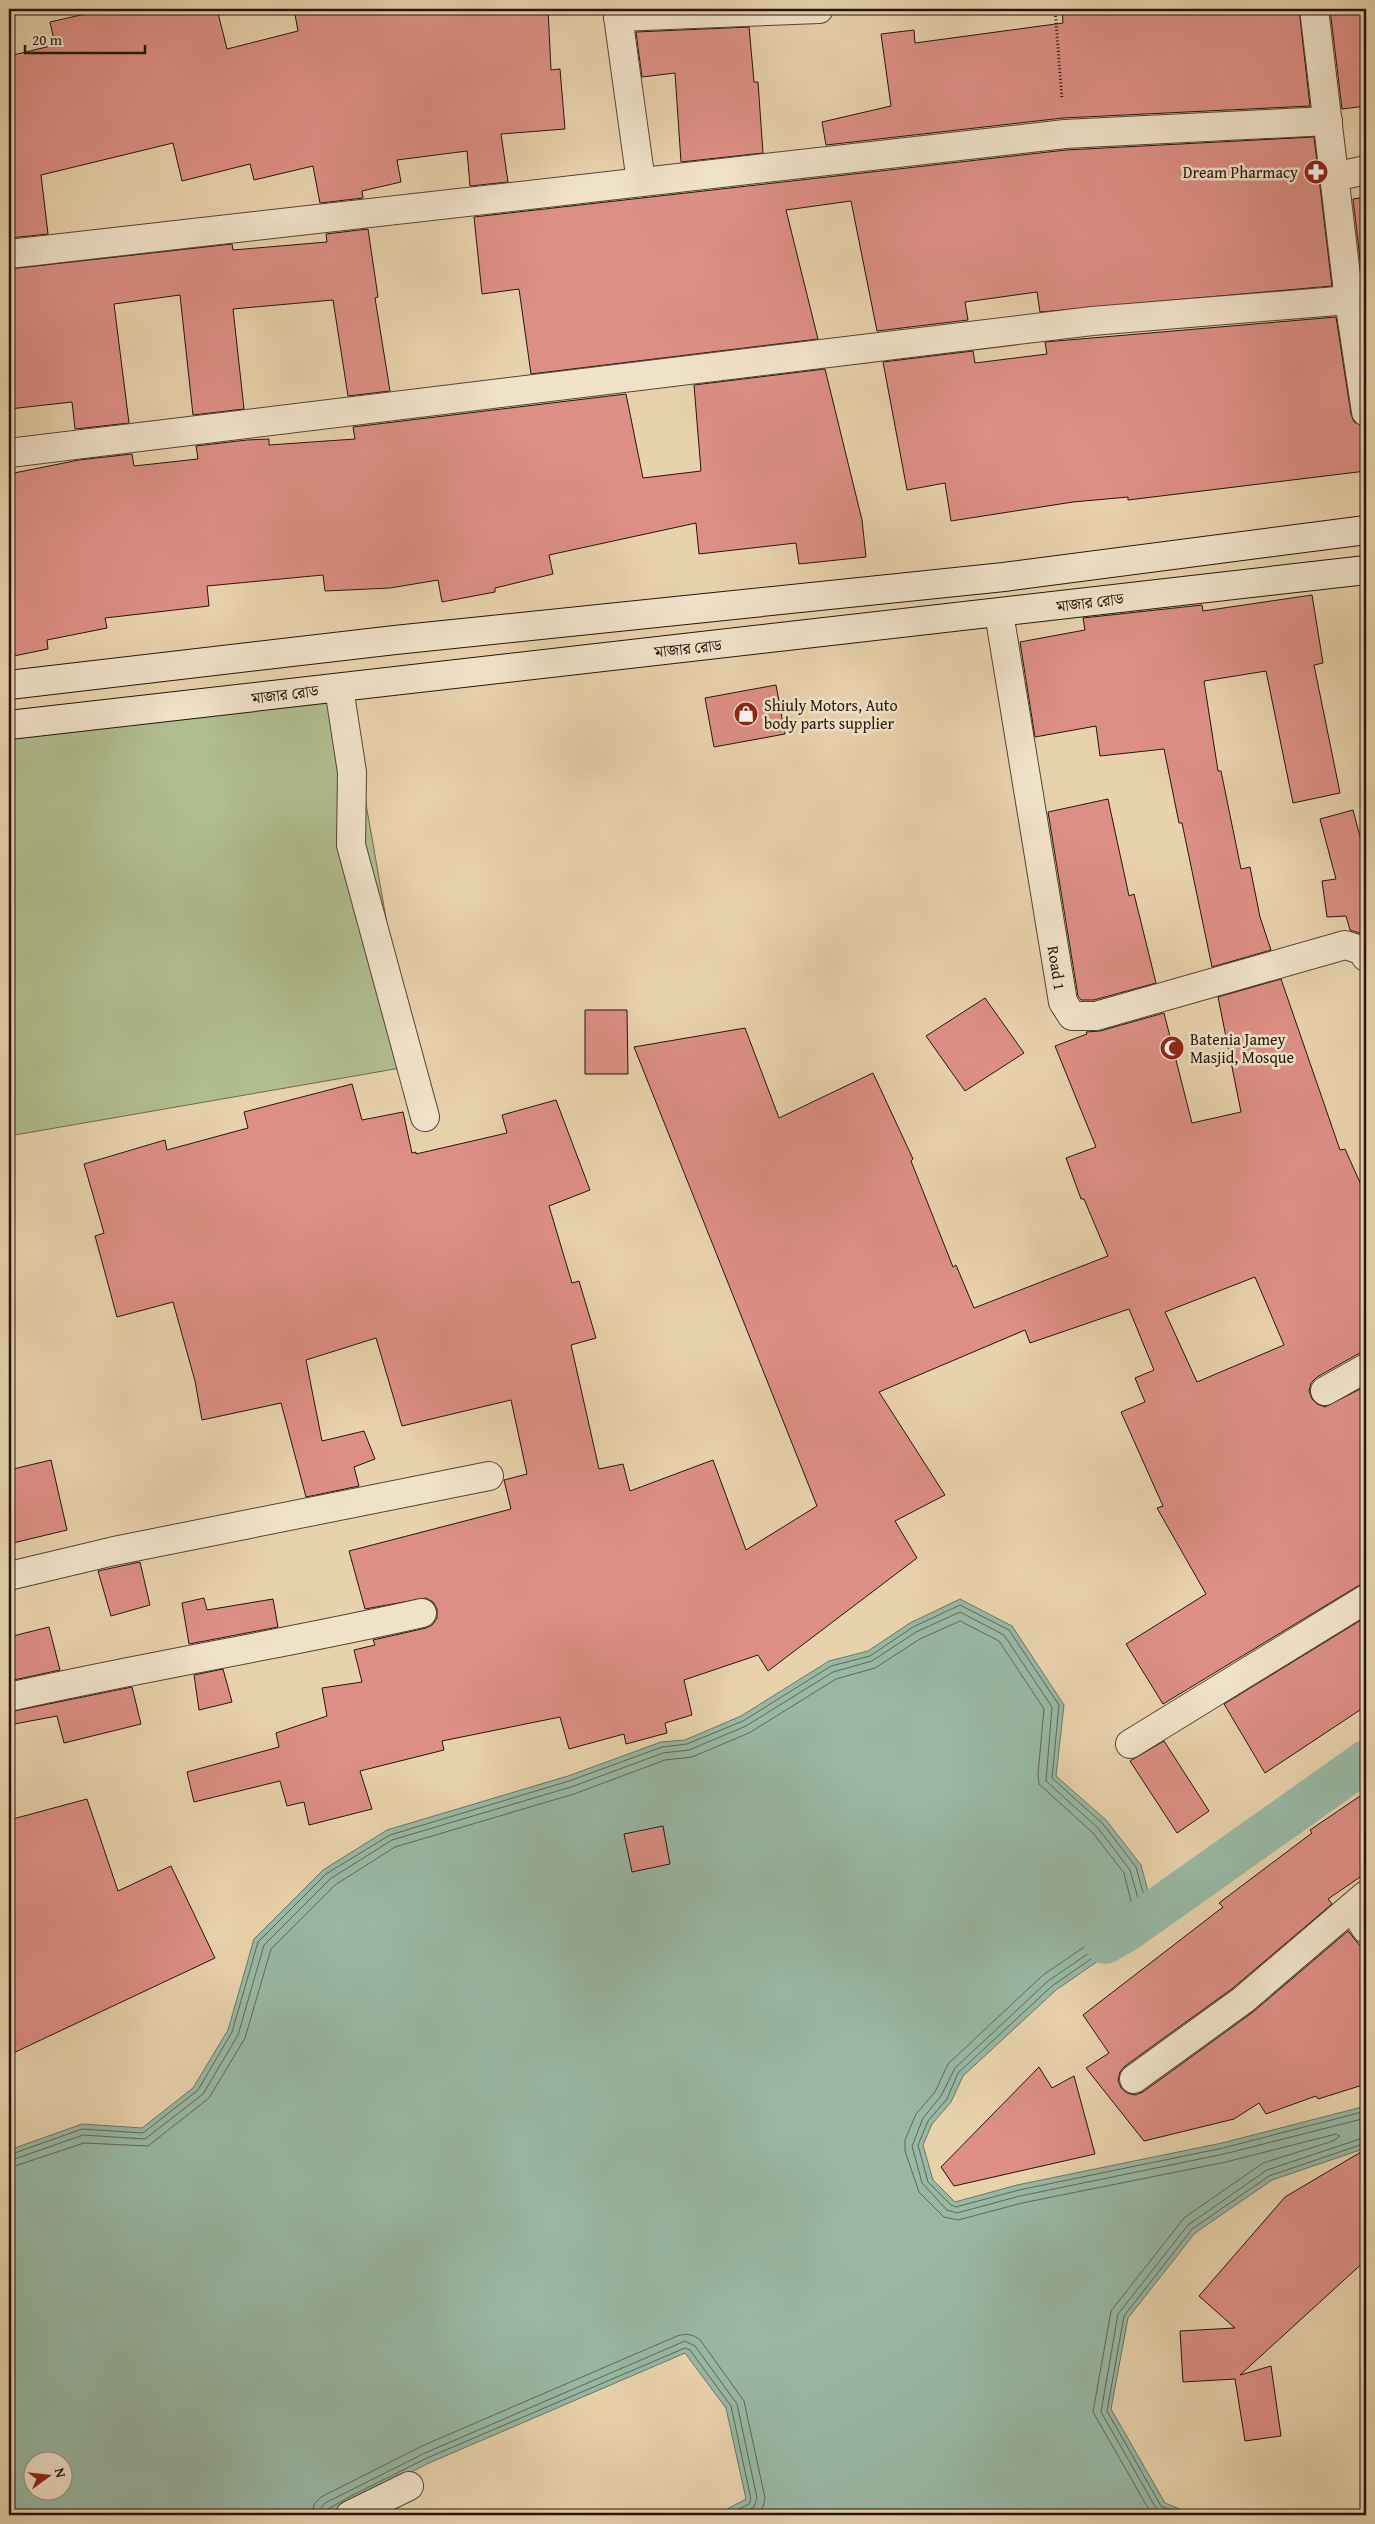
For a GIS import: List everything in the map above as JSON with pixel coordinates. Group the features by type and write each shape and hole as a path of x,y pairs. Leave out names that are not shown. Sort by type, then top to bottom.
{"street":[{"path":"641,182 618,13 819,9"},
{"path":"1314,9 1349,300 1366,412"},
{"path":"9,254 1065,134 1328,121"},
{"path":"1334,177 1366,170"},
{"path":"9,454 1092,321 1349,300"},
{"path":"9,685 395,640 1004,577 1366,530"},
{"name":"মাজার রোড","path":"9,725 1366,570"},
{"name":"Road 1","path":"1000,613 1063,1002 1072,1016 1096,1016 1345,945 1361,950 1366,958"},
{"path":"339,688 352,772 351,845 425,1117"},
{"path":"1325,1391 1366,1368"},
{"path":"9,1576 114,1551 489,1476"},
{"path":"1130,1744 1366,1599"},
{"path":"9,1697 119,1672 320,1636 422,1612"},
{"path":"1134,2079 1362,1910"},
{"path":"350,2515 408,2486"}],"path":[{"path":"1055,9 1065,134"}],"shaded area":[{"path":"343,673 412,1066 9,1136 9,732"}],"water":[{"path":"960,1599 1012,1626 1064,1705 1056,1776 1106,1820 1141,1865 1156,1921 1056,1990 963,2076 951,2102 932,2124 923,2145 933,2180 955,2202 1017,2185 1222,2143 1366,2106 1366,2148 1272,2180 1195,2233 1128,2318 1111,2409 1165,2503 1195,2515 716,2515 746,2499 726,2408 685,2353 429,2463 327,2515 9,2515 9,2150 82,2124 142,2128 193,2088 228,2030 254,1939 323,1870 387,1830 568,1776 661,1742 685,1740 741,1716 829,1661 868,1651 910,1623"}],"building":[{"path":"107,9 217,9 227,49 298,31 294,9 548,9 551,70 560,69 565,129 501,134 508,182 470,186 467,151 397,160 401,182 362,191 363,198 320,203 313,166 254,180 250,164 182,181 173,143 41,175 48,234 9,238 9,56 55,45 50,22"},
{"path":"1062,9 1299,9 1310,106 1063,118 826,145 822,122 891,106 881,34 914,30 915,43 1063,23"},
{"path":"1330,9 1366,9 1366,106 1342,109"},
{"path":"749,27 754,82 758,82 763,153 681,162 675,73 642,77 636,32"},
{"path":"1314,137 1332,286 1040,312 1037,292 965,302 968,320 877,331 851,201 786,210 818,339 531,374 519,289 482,294 474,217 1066,150"},
{"path":"1366,197 1366,310 1353,199"},
{"path":"368,229 378,297 375,298 390,391 348,396 333,300 233,309 244,409 193,415 180,295 114,304 129,423 75,429 72,402 9,409 9,269 232,244 233,250 327,242 326,234"},
{"path":"1336,317 1351,414 1354,422 1366,427 1366,471 1128,500 1128,497 1073,502 951,521 945,483 907,490 883,362 973,351 975,363 1047,354 1045,342"},
{"path":"825,369 862,520 866,557 799,564 796,543 699,554 696,523 549,555 553,574 495,588 495,592 442,602 438,580 390,588 325,591 323,575 207,586 209,606 105,618 107,628 47,640 48,649 9,657 9,474 79,460 132,454 134,466 198,459 196,446 247,440 269,439 269,445 355,439 353,427 626,394 643,478 701,471 694,385"},
{"path":"1312,595 1323,663 1314,665 1340,793 1293,803 1266,671 1204,681 1218,771 1221,771 1241,869 1250,867 1260,917 1271,950 1212,967 1182,823 1179,823 1164,749 1100,756 1096,726 1035,737 1020,642 1085,630 1083,618 1202,605 1203,611"},
{"path":"776,685 785,734 714,747 705,698"},
{"path":"1108,799 1129,896 1134,894 1156,983 1094,1000 1081,1000 1078,996 1048,812"},
{"path":"1353,810 1366,859 1366,935 1350,930 1346,916 1327,917 1322,881 1336,879 1320,819"},
{"path":"1281,979 1340,1150 1345,1149 1366,1196 1366,1352 1358,1354 1317,1377 1311,1383 1309,1391 1312,1399 1317,1404 1325,1407 1366,1386 1366,1583 1358,1586 1163,1704 1126,1644 1206,1594 1157,1508 1163,1506 1121,1412 1145,1402 1135,1378 1154,1370 1129,1309 1030,1343 1025,1330 879,1392 945,1495 895,1521 917,1558 768,1671 758,1655 684,1680 692,1715 665,1723 667,1733 626,1744 624,1734 569,1749 560,1717 442,1741 444,1750 360,1771 372,1809 309,1825 304,1802 287,1806 280,1781 194,1802 187,1772 279,1747 276,1733 327,1716 322,1688 362,1682 354,1650 375,1645 373,1640 426,1628 432,1625 437,1618 437,1609 433,1602 426,1598 365,1609 349,1551 511,1509 504,1480 527,1474 511,1400 402,1426 376,1338 306,1360 322,1441 364,1431 375,1459 354,1467 359,1486 306,1497 281,1403 202,1420 195,1381 173,1302 117,1317 95,1236 104,1233 84,1164 165,1140 167,1150 248,1128 244,1112 352,1084 362,1120 403,1112 412,1153 416,1152 416,1154 507,1133 502,1115 556,1100 590,1190 549,1206 572,1283 579,1281 596,1338 571,1345 599,1469 623,1464 630,1491 713,1460 746,1550 817,1506 634,1047 745,1028 779,1118 873,1073 913,1159 911,1161 953,1267 956,1265 974,1308 1108,1256 1084,1199 1081,1199 1066,1158 1096,1147 1055,1046 1087,1034 1086,1032 1100,1031 1164,1013 1192,1123 1241,1112 1218,997","holes":["1255,1277 1284,1345 1197,1382 1165,1312"]},
{"path":"985,998 1024,1053 965,1091 926,1036"},
{"path":"585,1010 627,1010 628,1074 585,1074"},
{"path":"51,1460 67,1530 9,1544 9,1470"},
{"path":"140,1562 150,1605 111,1616 98,1571"},
{"path":"204,1598 207,1610 273,1599 278,1627 189,1644 182,1603"},
{"path":"1366,1617 1366,1706 1265,1773 1224,1704"},
{"path":"49,1627 60,1670 9,1681 9,1637"},
{"path":"223,1669 232,1702 199,1710 194,1675"},
{"path":"132,1687 141,1724 64,1743 57,1716 9,1725 9,1712"},
{"path":"1164,1741 1209,1811 1177,1833 1130,1761"},
{"path":"1366,1792 1366,1873 1328,1899 1332,1904 1233,1988 1125,2066 1120,2072 1118,2080 1121,2088 1127,2093 1135,2095 1143,2092 1253,2012 1348,1931 1366,1953 1366,2084 1318,2099 1316,2096 1266,2114 1259,2103 1234,2119 1144,2141 1086,2068 1109,2053 1083,2015 1223,1907 1219,1903 1312,1833 1310,1830"},
{"path":"87,1799 118,1891 171,1866 215,1958 9,2055 9,1820"},
{"path":"663,1826 670,1864 632,1872 624,1834"},
{"path":"1039,2067 1052,2088 1074,2076 1095,2154 954,2186 941,2167"},
{"path":"1366,2149 1366,2260 1240,2375 1271,2366 1281,2436 1245,2441 1235,2379 1183,2382 1180,2331 1235,2328 1199,2296 1285,2197"}],"waterway":[{"path":"1105,1943 1126,1931 1366,1761"}],"place":[{"name":"Dream Pharmacy","path":"1316,172"},
{"name":"Shiuly Motors, Auto body parts supplier","path":"746,714"},
{"name":"Batenia Jamey Masjid, Mosque","path":"1172,1048"}]}
